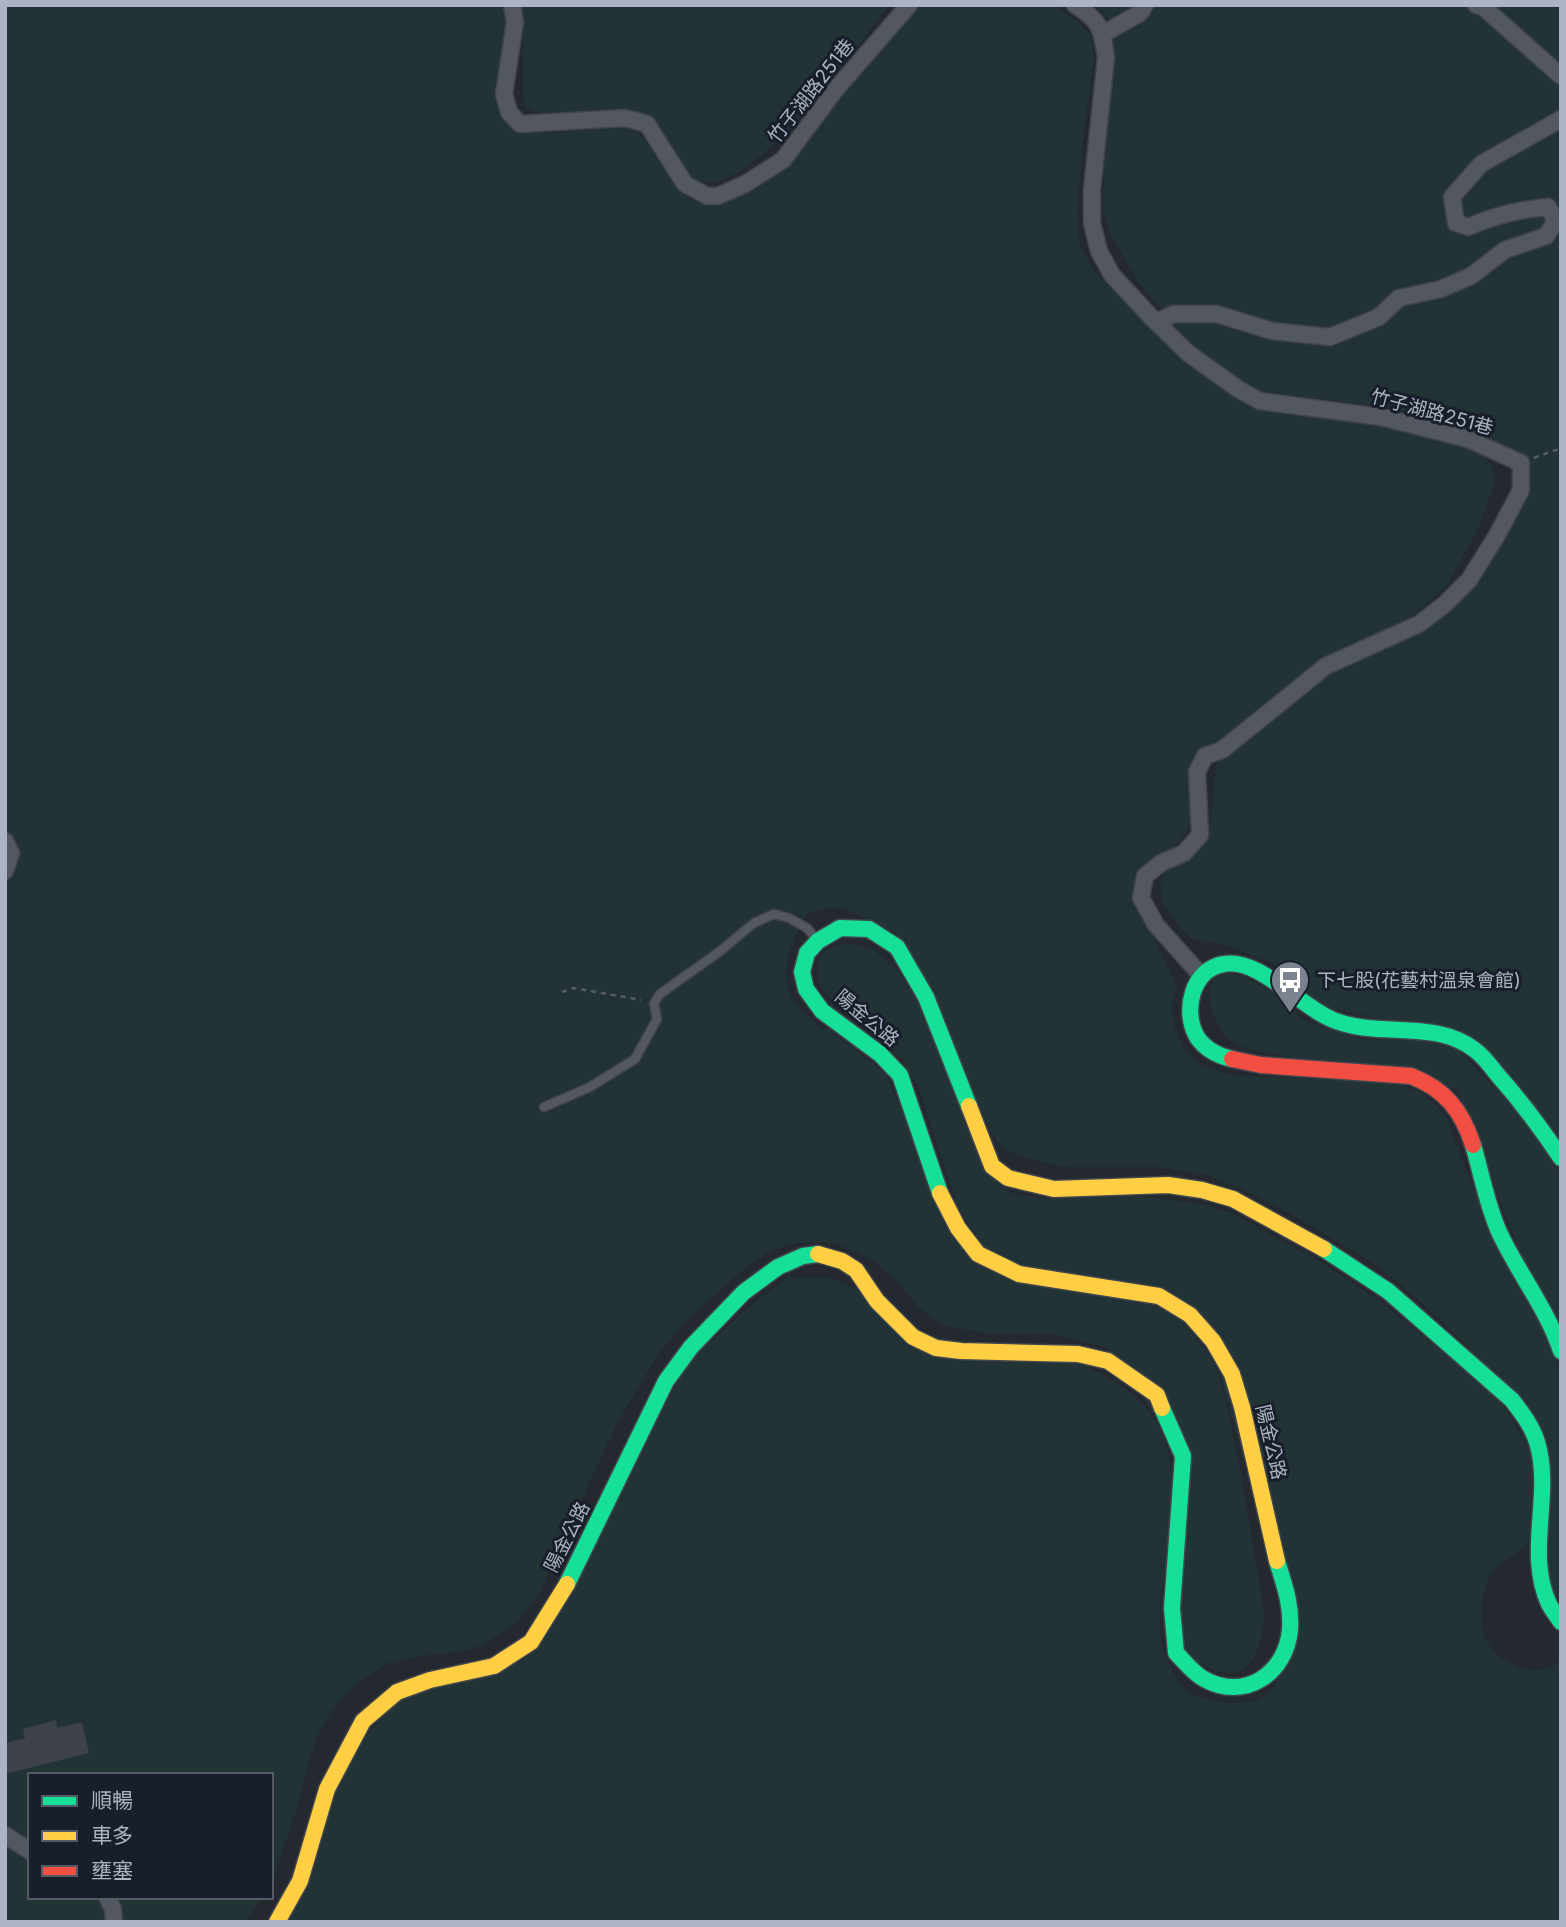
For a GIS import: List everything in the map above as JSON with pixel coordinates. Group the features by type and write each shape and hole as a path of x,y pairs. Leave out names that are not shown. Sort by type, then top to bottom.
{"main road":[{"path":"818,941 840,928 869,929 897,947 926,997 992,1166 1008,1178 1054,1189 1168,1185 1202,1190 1233,1199 1307,1238 1388,1291 1512,1400 1527,1421 1538,1446 1541,1472 1541,1576 1551,1611 1561,1622"},
{"name":"陽金公路","path":"277,1922 300,1881 327,1789 363,1721 397,1692 430,1680 494,1666 531,1642 575,1570 666,1381 691,1347 744,1292 778,1267 803,1256 829,1256 856,1270 877,1301 913,1337 936,1348 1078,1354 1108,1362 1157,1395 1183,1456 1172,1608 1176,1653 1205,1680 1221,1686 1241,1687 1255,1684 1271,1672 1283,1656 1290,1631 1290,1601 1273,1550 1239,1396 1232,1374 1213,1341 1189,1315 1159,1296 1019,1274 978,1254 943,1202 900,1075 880,1054 822,1011 806,989 802,972 807,953 818,941"},
{"path":"1561,1158 1529,1110 1472,1047 1449,1036 1423,1031 1367,1028 1340,1023 1308,1006 1247,966 1230,961 1213,966 1200,974 1192,994 1191,1014 1196,1037 1211,1051 1229,1060 1250,1065 1350,1069 1410,1076 1432,1086 1451,1100 1475,1150 1492,1215 1512,1258 1556,1335 1561,1351"}],"street":[{"name":"竹子湖路251巷","path":"512,5 515,22 504,94 509,112 520,124 625,118 646,124 685,184 707,196 718,196 745,184 783,160 836,89 909,5"},
{"path":"1075,5 1097,21 1103,34 1140,13 1145,5"},
{"path":"1476,5 1482,6 1561,76"},
{"name":"竹子湖路251巷","path":"1103,34 1106,57 1093,190 1093,223 1099,251 1112,275 1156,321 1188,353 1238,389 1260,401 1381,417 1468,439 1521,463"},
{"path":"1156,321 1174,314 1217,314 1272,331 1330,337 1379,317 1399,298 1441,289 1471,276 1505,250 1546,236 1556,221 1548,207 1525,208 1468,227 1456,223 1452,197 1481,163 1561,119"},
{"path":"1200,974 1156,925 1141,898 1145,876 1161,863 1184,853 1200,835 1197,772 1205,756 1222,750 1326,666 1419,624 1445,604 1469,580 1496,537 1521,490 1521,463"},
{"path":"5,841 11,853 5,871"},
{"path":"5,1835 28,1850"}],"lane":[{"path":"544,1107 590,1087 635,1059 657,1019 654,1003 660,994 754,923 774,914 789,918 807,928 818,941"}],"path":[{"path":"1521,463 1561,448"},
{"path":"562,992 574,988 654,1003"}],"shaded area":[{"path":"5,5 505,5 507,33 497,92 500,107 508,121 521,130 540,133 625,128 644,139 686,195 696,202 716,204 749,193 781,169 852,78 917,5 1053,5 1080,23 1092,39 1094,59 1083,138 1077,212 1080,245 1094,271 1138,317 1218,384 1478,450 1491,464 1496,479 1477,531 1445,588 1409,618 1307,670 1233,731 1198,754 1195,806 1186,832 1177,843 1146,866 1149,927 1177,988 1172,1006 1175,1029 1183,1047 1202,1066 1233,1075 1399,1083 1421,1093 1438,1107 1447,1119 1468,1175 1553,1349 1561,1376 1561,1611 1549,1580 1547,1503 1505,1384 1428,1308 1377,1265 1293,1215 1242,1189 1206,1175 1160,1167 1066,1167 1004,1150 992,1133 895,932 843,908 828,908 806,914 796,934 786,969 789,991 798,1006 821,1029 829,1029 886,1074 954,1239 1135,1299 1180,1318 1212,1359 1222,1386 1238,1457 1265,1617 1258,1648 1249,1664 1234,1672 1216,1671 1199,1663 1185,1648 1178,1625 1186,1460 1108,1348 1054,1334 987,1334 941,1324 919,1308 897,1281 874,1261 838,1244 790,1244 771,1251 748,1265 689,1318 658,1354 617,1423 539,1593 517,1623 485,1644 465,1651 419,1656 388,1663 360,1681 335,1705 315,1740 296,1811 273,1879 273,1773 28,1773 28,1899 261,1899 245,1922 5,1922"},
{"path":"521,5 889,5 827,85 769,149 740,171 713,182 691,177 650,122 543,115 527,108 523,101"},
{"path":"1092,5 1561,5 1561,1140 1490,1052 1360,1014 1332,1009 1311,996 1267,960 1225,945 1192,939 1181,929 1162,902 1160,885 1166,870 1207,828 1213,805 1216,763 1222,755 1320,679 1424,626 1518,510 1518,455 1501,445 1391,407 1256,391 1191,346 1139,283 1110,233 1103,211 1105,124 1113,78 1114,51 1110,21 1102,11"},
{"path":"844,944 858,945 875,951 899,972 920,1006 995,1182 1014,1194 1047,1199 1127,1195 1196,1203 1229,1212 1321,1262 1379,1301 1504,1406 1533,1458 1529,1540 1493,1572 1483,1594 1481,1619 1488,1643 1495,1653 1505,1660 1532,1670 1561,1662 1561,1922 286,1922 352,1753 397,1701 523,1660 690,1360 737,1317 787,1278 829,1278 861,1290 908,1347 1077,1363 1123,1387 1148,1410 1157,1424 1165,1440 1171,1467 1171,1531 1160,1611 1164,1653 1169,1665 1180,1684 1189,1692 1206,1699 1228,1703 1259,1699 1275,1684 1295,1639 1206,1326 984,1247 957,1205 919,1088 901,1058 835,1005 818,982 817,968 821,955 829,948"},
{"path":"1228,974 1242,976 1273,992 1303,1020 1363,1040 1416,1039 1459,1050 1520,1115 1561,1174 1561,1330 1527,1271 1457,1089 1247,1049 1234,1043 1221,1029 1210,1001 1212,983 1217,977"}],"building":[{"path":"56,1720 57,1728 82,1722 89,1753 5,1774 5,1743 25,1738 23,1729"}],"traffic: fast":[{"path":"940,1193 900,1075 880,1054 822,1011 806,989 802,972 807,953 818,941 840,928 869,929 897,947 926,997 969,1106"},
{"path":"1232,1059 1213,1051 1200,1041 1190,1015 1197,982 1204,974 1224,964 1251,968 1336,1021 1353,1026 1443,1035 1475,1050 1530,1114 1561,1158"},
{"path":"1473,1145 1495,1223 1548,1321 1561,1351"},
{"path":"1324,1249 1388,1291 1512,1400 1526,1420 1537,1442 1541,1462 1539,1564 1542,1585 1549,1604 1561,1622"},
{"path":"567,1584 666,1381 691,1347 744,1292 778,1267 803,1256 818,1254"},
{"path":"1162,1408 1183,1456 1172,1608 1176,1653 1200,1677 1219,1685 1248,1685 1261,1679 1281,1659 1290,1630 1290,1612 1277,1561"}],"traffic: slow":[{"path":"969,1106 992,1166 1008,1178 1054,1189 1168,1185 1202,1190 1233,1199 1324,1249"},
{"path":"940,1193 958,1228 978,1254 1019,1274 1159,1296 1190,1315 1213,1341 1232,1374 1277,1561"},
{"path":"818,1254 842,1261 856,1270 877,1301 913,1337 936,1348 1078,1354 1108,1361 1157,1395 1162,1408"},
{"path":"277,1922 300,1881 327,1789 363,1721 397,1692 430,1680 494,1666 531,1642 567,1584"}],"traffic: jam":[{"path":"1232,1059 1261,1065 1411,1076 1433,1087 1451,1103 1473,1145"}],"place":[{"name":"下七股(花藝村溫泉會館)","path":"1290,1014"}]}
